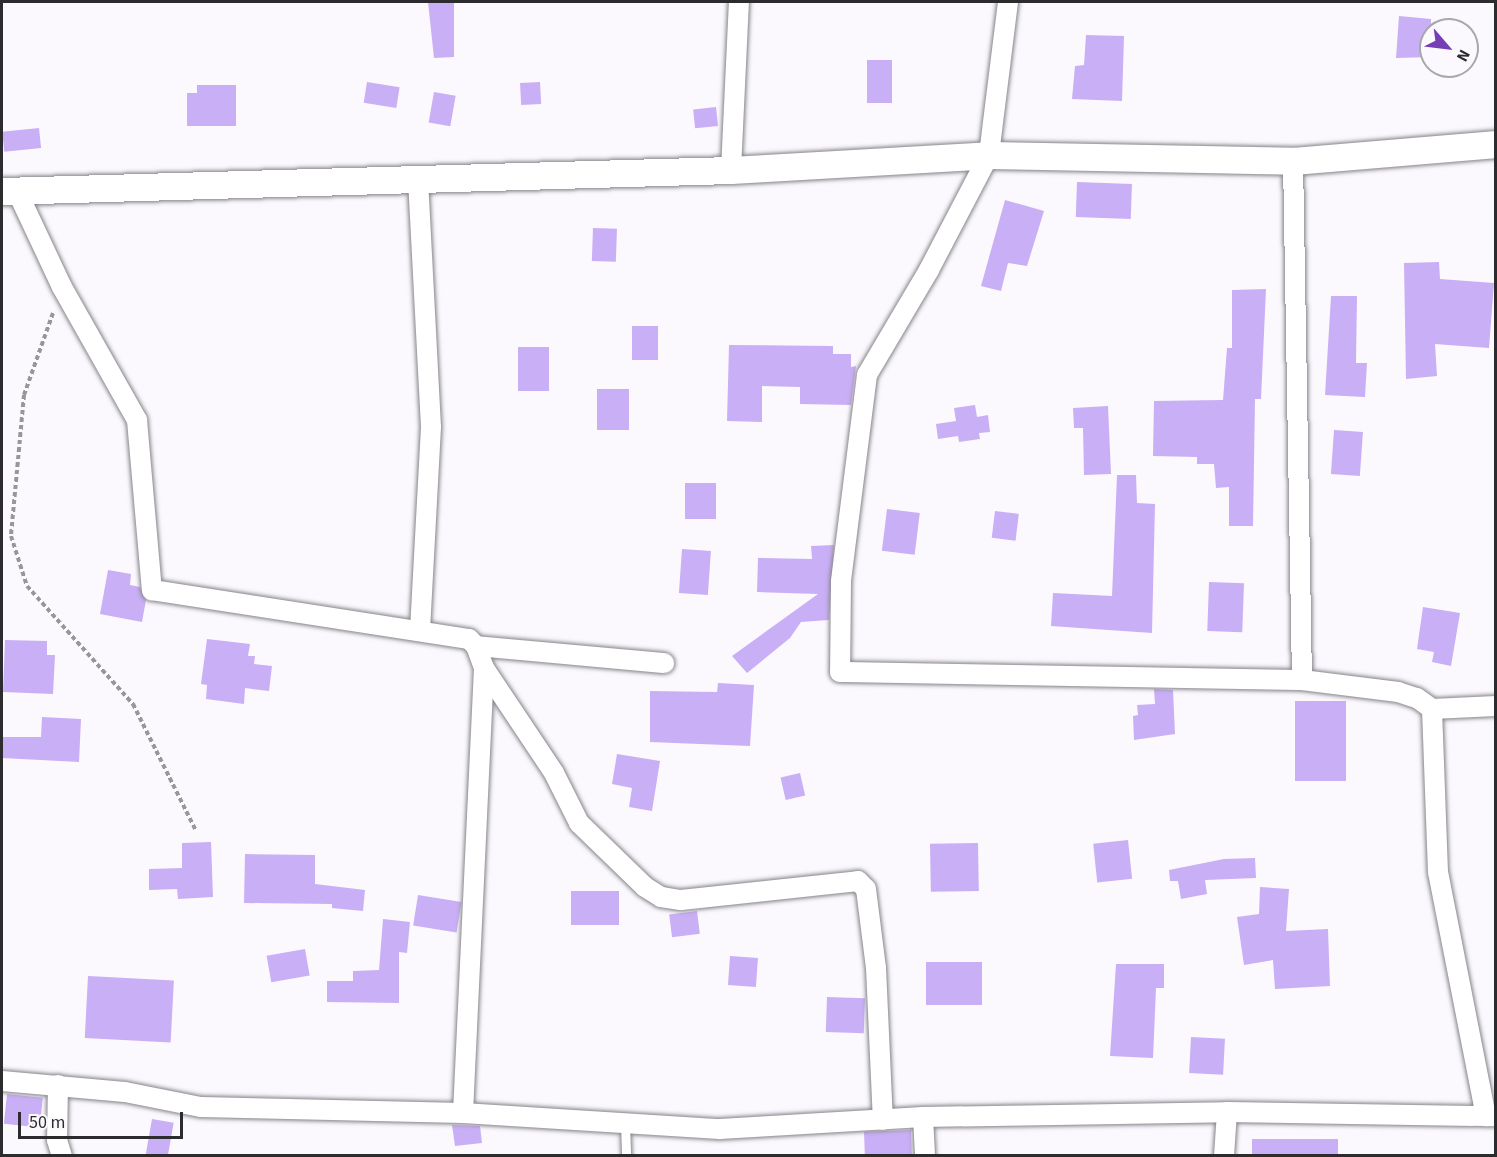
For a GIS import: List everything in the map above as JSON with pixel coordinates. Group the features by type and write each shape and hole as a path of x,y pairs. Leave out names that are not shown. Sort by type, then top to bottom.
{"main road":[{"path":"9,190 731,170 989,155 1293,161 1496,144"}],"street":[{"path":"731,170 739,2"},
{"path":"1008,2 989,155 929,270 867,375 841,582 840,672 1302,680 1398,692 1417,698 1432,709 1496,706"},
{"path":"1293,161 1302,680"},
{"path":"418,178 430,427 420,631"},
{"path":"9,190 137,420 152,590 469,639 476,646 484,668 554,772 579,823 645,887 661,897 681,900 847,880 858,881 866,889 876,968 883,1120"},
{"path":"476,646 664,663"},
{"path":"463,1113 484,668"},
{"path":"2,1081 125,1092 201,1107 463,1113 720,1129 923,1117 1227,1112 1491,1116 1438,872 1432,709"},
{"path":"58,1085 57,1140 62,1155"},
{"path":"1224,1155 1227,1112"},
{"path":"923,1117 925,1155"}],"lane":[{"path":"625,1123 626,1155"}],"path":[{"path":"62,287 24,395 11,536 27,585 133,704 196,831"}],"building":[{"path":"428,2 454,3 454,57 434,58"},
{"path":"1399,16 1420,18 1419,57 1396,58"},
{"path":"1086,35 1124,36 1122,101 1072,99 1075,66 1084,65"},
{"path":"867,60 892,60 892,103 867,103"},
{"path":"367,82 400,87 396,108 364,103"},
{"path":"540,82 541,104 521,105 520,83"},
{"path":"197,85 236,85 236,126 187,126 187,93 197,93"},
{"path":"434,92 456,96 450,126 429,123"},
{"path":"716,107 718,126 695,128 693,109"},
{"path":"39,128 41,148 4,152 2,132"},
{"path":"1077,182 1132,184 1131,219 1076,217"},
{"path":"1005,200 1044,211 1027,266 1008,263 1001,291 981,286"},
{"path":"593,228 617,229 616,262 592,261"},
{"path":"1439,262 1440,279 1494,283 1489,348 1435,344 1437,376 1406,379 1404,263"},
{"path":"1266,289 1261,399 1255,399 1253,526 1229,526 1229,487 1216,488 1214,464 1197,464 1197,457 1153,456 1154,401 1223,400 1227,348 1232,348 1232,290"},
{"path":"1331,296 1357,296 1356,363 1367,363 1365,397 1325,395"},
{"path":"632,326 658,326 658,360 632,360"},
{"path":"729,345 833,346 833,354 851,354 851,367 856,366 851,405 800,404 800,387 762,386 762,422 727,421"},
{"path":"518,347 549,347 549,391 518,391"},
{"path":"597,389 629,389 629,430 597,430"},
{"path":"975,405 977,417 988,415 990,432 979,433 980,439 959,442 958,436 938,439 936,424 956,421 954,408"},
{"path":"1108,406 1111,474 1084,475 1083,428 1074,428 1073,408"},
{"path":"1334,430 1363,432 1360,476 1331,474"},
{"path":"1117,475 1136,475 1137,503 1155,504 1152,633 1051,626 1053,593 1112,596"},
{"path":"685,483 716,483 716,519 685,519"},
{"path":"887,509 920,513 915,555 882,551"},
{"path":"995,511 1019,514 1016,541 992,538"},
{"path":"834,545 829,620 801,622 790,638 747,673 732,656 818,594 757,592 758,558 812,559 811,546"},
{"path":"682,549 711,551 708,595 679,593"},
{"path":"108,570 131,574 130,585 140,587 146,600 142,622 100,614"},
{"path":"1209,582 1244,583 1242,632 1207,631"},
{"path":"1423,607 1460,613 1451,666 1432,662 1434,652 1417,649"},
{"path":"207,639 250,644 248,656 255,656 254,664 272,666 269,691 245,688 244,704 206,699 207,685 201,684"},
{"path":"5,640 47,641 47,655 55,655 53,694 3,692"},
{"path":"718,683 754,685 750,746 650,742 650,691 717,692"},
{"path":"1154,689 1173,690 1175,734 1134,740 1133,716 1138,715 1137,705 1155,704"},
{"path":"1295,701 1346,701 1346,781 1295,781"},
{"path":"42,717 81,719 79,762 2,758 2,737 41,737"},
{"path":"617,754 660,761 652,811 629,807 632,788 612,784"},
{"path":"800,773 805,795 786,800 781,777"},
{"path":"1128,840 1132,879 1097,882 1093,844"},
{"path":"211,842 213,897 178,899 177,889 149,890 149,869 182,868 182,843"},
{"path":"978,843 979,891 931,892 930,844"},
{"path":"245,854 315,855 315,884 365,890 363,911 332,908 332,904 244,903"},
{"path":"1255,858 1256,878 1205,880 1207,894 1181,899 1178,881 1170,881 1169,870 1224,859"},
{"path":"1260,887 1289,889 1286,931 1328,929 1330,986 1275,989 1273,960 1244,965 1237,917 1259,914"},
{"path":"571,891 619,891 619,925 571,925"},
{"path":"418,895 461,902 457,933 413,926"},
{"path":"697,911 700,934 672,937 669,914"},
{"path":"383,919 410,922 407,953 399,952 399,1003 327,1002 327,981 353,981 353,971 379,970"},
{"path":"305,949 310,976 271,982 267,956"},
{"path":"730,956 758,958 756,987 728,985"},
{"path":"926,962 982,962 982,1005 926,1005"},
{"path":"1116,964 1164,964 1164,988 1156,988 1153,1058 1110,1056"},
{"path":"88,976 174,981 171,1042 85,1038"},
{"path":"827,997 865,998 864,1033 826,1032"},
{"path":"1191,1037 1225,1039 1223,1075 1189,1073"},
{"path":"7,1094 43,1098 40,1128 4,1124"},
{"path":"152,1119 174,1123 168,1156 146,1155"},
{"path":"452,1125 480,1126 482,1143 455,1146"},
{"path":"911,1130 912,1155 865,1156 864,1132"},
{"path":"1252,1139 1338,1139 1338,1155 1252,1155"}]}
